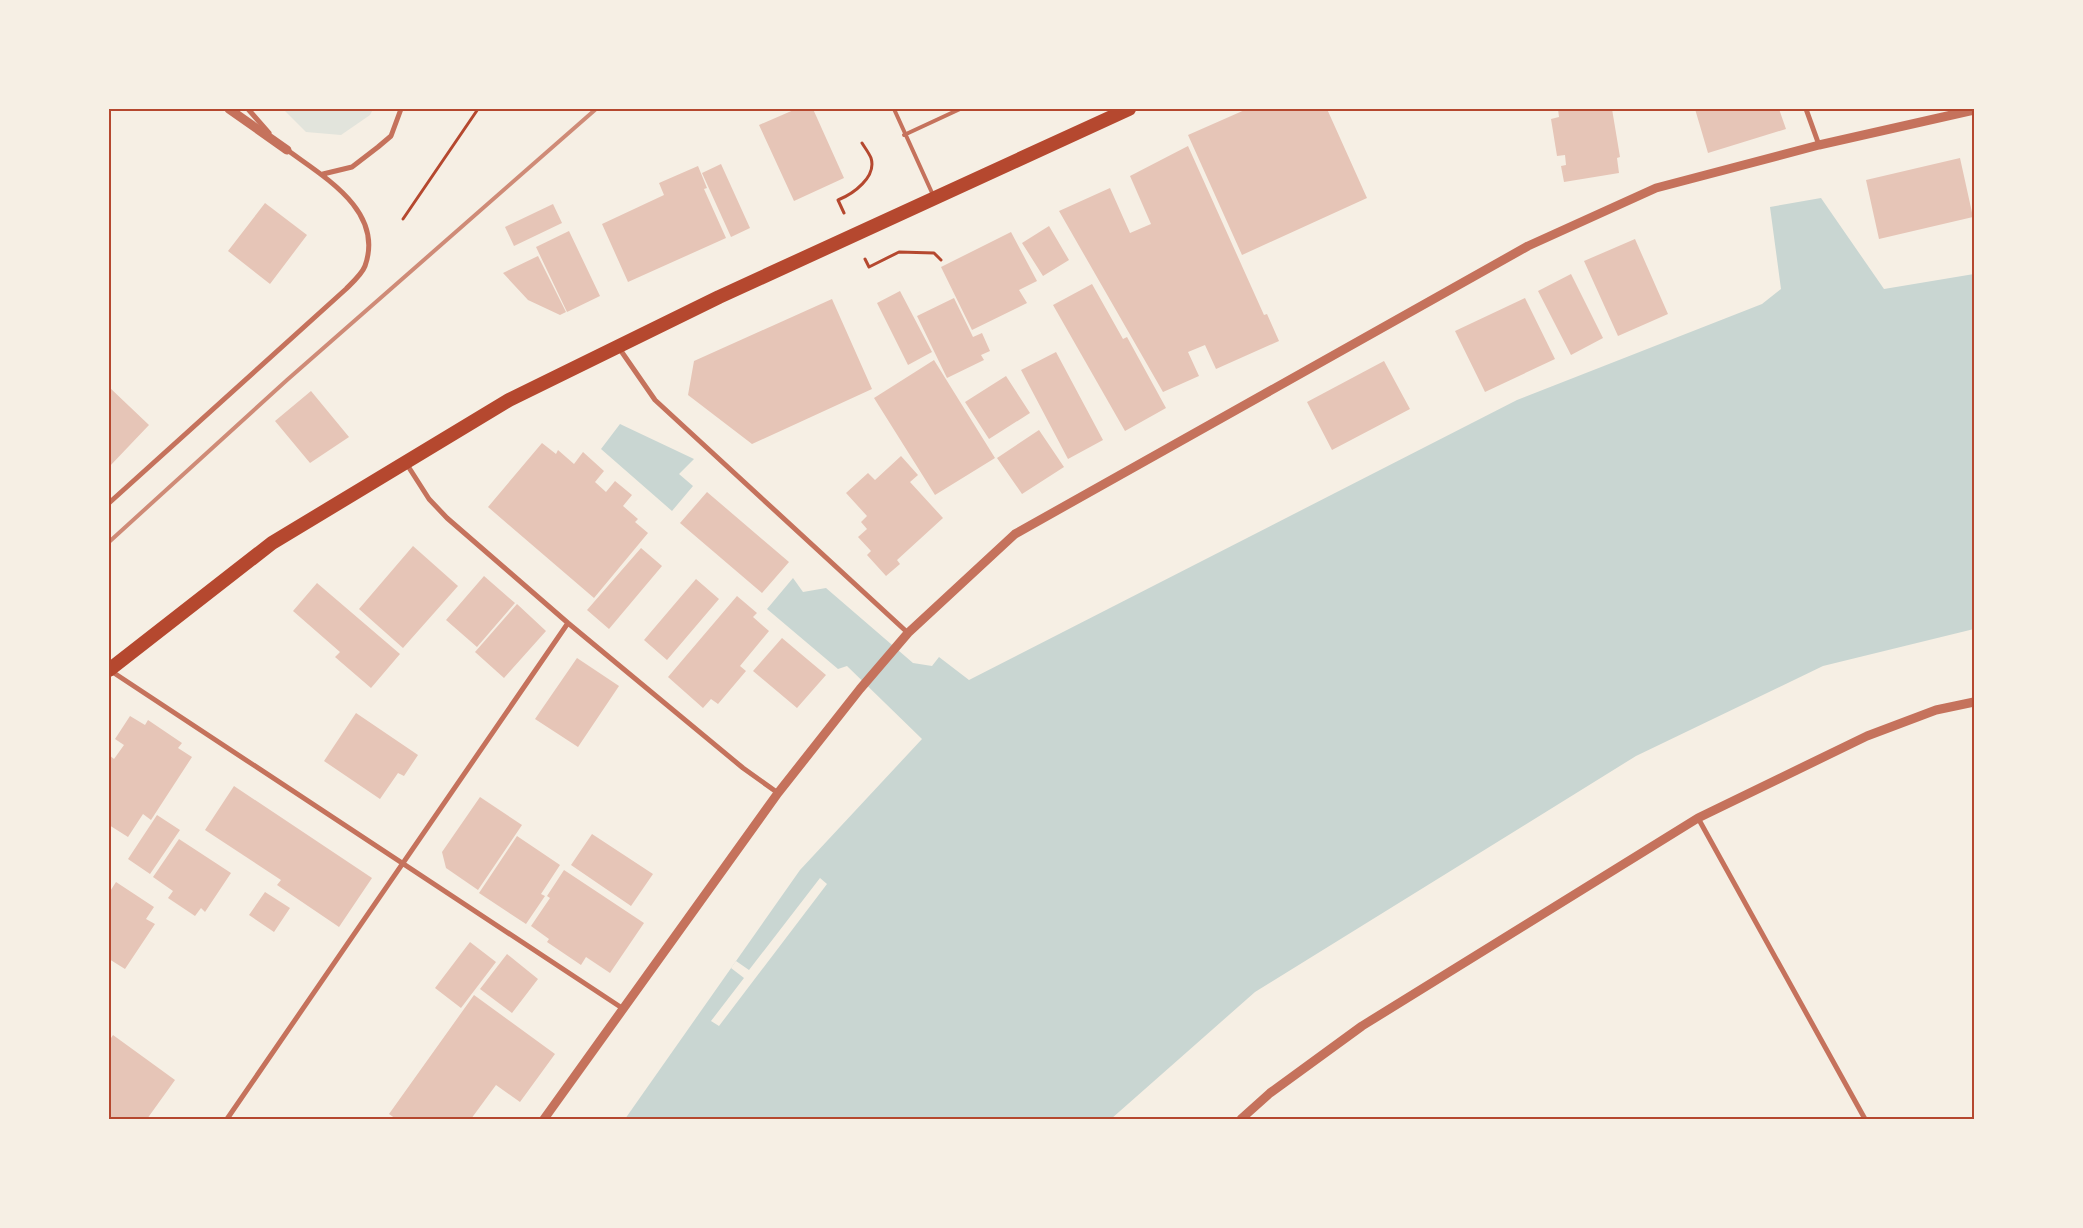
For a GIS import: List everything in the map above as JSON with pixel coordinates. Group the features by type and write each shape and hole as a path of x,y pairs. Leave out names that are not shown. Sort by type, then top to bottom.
{"highway":[{"path":"109,670 272,543 508,400 618,345 1129,109"}],"street":[{"path":"109,503 346,289 365,267 370,243 363,221 350,200 323,174 229,109"},
{"path":"248,109 259,124 287,150"},
{"path":"323,174 352,167 378,147 391,136 401,109"},
{"path":"1806,109 1819,145"},
{"path":"544,1119 778,793 860,689 908,634 1015,534 1528,246 1656,188 1819,145 1974,110"},
{"path":"618,345 655,400 908,634"},
{"path":"405,461 429,499 447,518 568,623 743,768 778,793"},
{"path":"227,1119 568,623"},
{"path":"109,670 622,1008"},
{"path":"1241,1119 1270,1093 1362,1026 1698,818 1867,736 1936,710 1974,702"},
{"path":"1698,818 1865,1119"}],"lane":[{"path":"894,109 904,135 935,199"},
{"path":"904,135 960,109"}],"path":[{"path":"403,219 478,109"},
{"path":"843,198 853,192 866,179 871,159 862,143"},
{"path":"875,264 899,252 934,253 941,260"}],"shaded area":[{"path":"283,109 373,109 370,115 341,135 306,132"},
{"path":"1821,198 1884,289 1974,274 1974,629 1823,666 1636,756 1255,992 1111,1119 625,1119 800,870 922,739 847,666 838,669 767,609 793,578 803,592 826,588 913,663 932,666 939,657 969,680 1517,400 1762,304 1781,289 1770,207"},
{"path":"620,424 694,459 679,474 693,486 672,511 601,449"}],"pier":[{"path":"820,878 827,884 719,1026 711,1021 744,978 731,968 736,961 749,970"}],"building":[{"path":"796,109 813,109 844,178 794,201 759,125"},
{"path":"1247,109 1327,109 1367,198 1242,255 1188,135"},
{"path":"1558,109 1612,109 1620,157 1617,158 1619,173 1564,182 1561,166 1566,165 1565,155 1557,156 1551,119 1559,117"},
{"path":"1695,109 1779,109 1786,129 1708,153"},
{"path":"1188,146 1264,315 1267,314 1279,341 1216,369 1205,345 1188,352 1199,376 1163,392 1059,211 1110,188 1130,233 1151,224 1130,176"},
{"path":"1960,158 1973,217 1879,239 1866,180"},
{"path":"721,164 750,228 731,237 702,173"},
{"path":"698,166 707,188 704,189 726,238 628,282 602,224 664,195 659,183"},
{"path":"265,203 307,235 270,284 228,251"},
{"path":"553,204 562,223 514,246 505,227"},
{"path":"1049,226 1069,260 1043,276 1022,243"},
{"path":"569,231 600,296 567,312 536,247"},
{"path":"1011,232 1037,281 1019,290 1027,303 972,330 941,267"},
{"path":"1635,239 1668,314 1618,336 1584,261"},
{"path":"538,256 566,312 560,315 528,300 503,273"},
{"path":"1571,274 1603,338 1571,355 1538,291"},
{"path":"1092,284 1123,339 1127,337 1166,408 1125,431 1053,305"},
{"path":"900,291 932,352 908,365 877,303"},
{"path":"954,298 973,337 982,333 990,351 981,355 984,360 947,378 917,316"},
{"path":"1525,298 1555,359 1485,392 1455,331"},
{"path":"832,299 872,389 752,444 688,395 694,361"},
{"path":"1056,352 1103,440 1068,459 1021,370"},
{"path":"934,360 995,458 935,495 874,398"},
{"path":"1384,361 1410,409 1332,450 1307,402"},
{"path":"1006,376 1030,413 989,439 965,402"},
{"path":"109,387 149,425 109,467"},
{"path":"311,391 349,437 310,463 275,421"},
{"path":"1039,430 1064,467 1022,494 997,458"},
{"path":"542,443 556,454 558,450 574,464 583,452 604,471 595,482 606,492 615,481 632,495 623,506 638,519 635,522 648,533 594,598 488,507"},
{"path":"901,456 918,475 910,482 943,518 897,560 900,564 886,576 867,555 871,551 858,537 867,529 861,522 867,516 846,493 868,473 875,480"},
{"path":"707,492 789,562 762,593 680,523"},
{"path":"413,546 458,586 403,648 359,609"},
{"path":"641,548 662,566 609,629 587,610"},
{"path":"484,576 515,603 477,647 446,620"},
{"path":"696,579 719,599 667,660 644,640"},
{"path":"317,583 400,654 371,688 335,657 340,652 293,611"},
{"path":"737,596 757,613 753,617 769,631 740,666 746,671 718,704 711,699 703,708 668,677"},
{"path":"517,604 546,631 504,678 475,652"},
{"path":"782,638 826,675 797,708 753,671"},
{"path":"577,658 619,686 578,747 535,719"},
{"path":"356,713 418,755 404,776 398,773 380,799 324,761"},
{"path":"130,716 145,725 148,720 182,743 178,748 192,757 151,820 143,814 128,837 109,825 109,755 114,759 124,745 115,739"},
{"path":"234,786 372,878 339,927 277,885 281,880 205,830"},
{"path":"480,797 522,825 478,890 446,868 442,852"},
{"path":"157,815 180,830 150,874 128,859"},
{"path":"592,834 653,874 631,906 571,865"},
{"path":"517,836 560,865 541,894 545,896 526,924 479,893"},
{"path":"179,839 231,873 205,912 201,908 195,916 168,898 173,891 153,877"},
{"path":"564,870 644,923 610,973 586,957 581,965 547,942 549,939 531,926 550,898 547,896"},
{"path":"116,882 154,907 146,919 155,924 125,969 109,959 109,893"},
{"path":"265,892 290,908 274,932 249,915"},
{"path":"470,942 496,962 461,1008 435,988"},
{"path":"507,954 538,979 512,1013 480,989"},
{"path":"474,995 555,1054 520,1102 496,1085 471,1119 396,1119 389,1114"},
{"path":"113,1035 175,1080 147,1119 109,1119 109,1041"}],"railway":[{"path":"109,542 287,380 596,109"}]}
